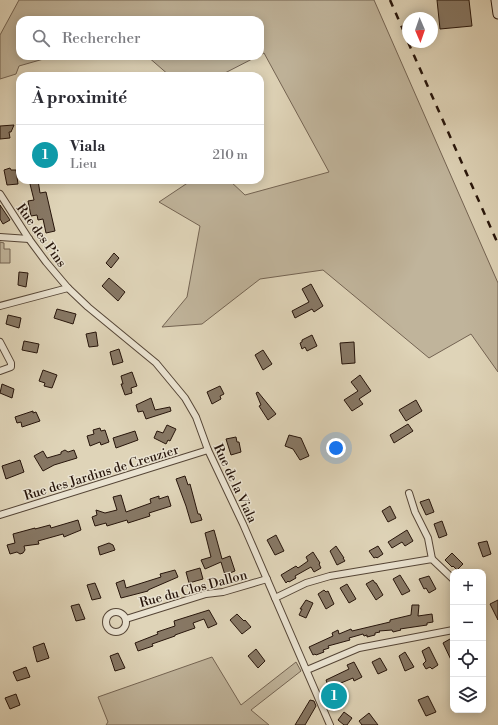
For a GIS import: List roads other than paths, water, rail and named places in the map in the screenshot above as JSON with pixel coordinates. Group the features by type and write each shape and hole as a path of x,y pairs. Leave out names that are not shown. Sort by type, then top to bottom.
{"main road":[{"path":"496,0 498,14"}],"street":[{"name":"Rue des Pins","path":"0,194 29,239 68,288"},
{"path":"0,237 29,239"},
{"path":"0,306 68,288"},
{"name":"Rue de la Viala","path":"68,288 88,307 156,363 170,378 185,398 196,417 208,450 243,524 330,725"},
{"path":"0,342 11,363 11,367 0,371"},
{"name":"Rue des Jardins de Creuzier","path":"0,515 208,450"},
{"path":"409,493 415,512 428,538 432,558 450,576"},
{"path":"275,598 306,583 330,576 432,558"},
{"name":"Rue du Clos Dallon","path":"126,619 206,594 223,592 267,580"},
{"path":"307,670 359,648 450,631"}],"railway":[{"path":"390,0 402,27"},
{"path":"411,48 498,244"}],"place":[{"name":"Viala","path":"334,696"}]}
